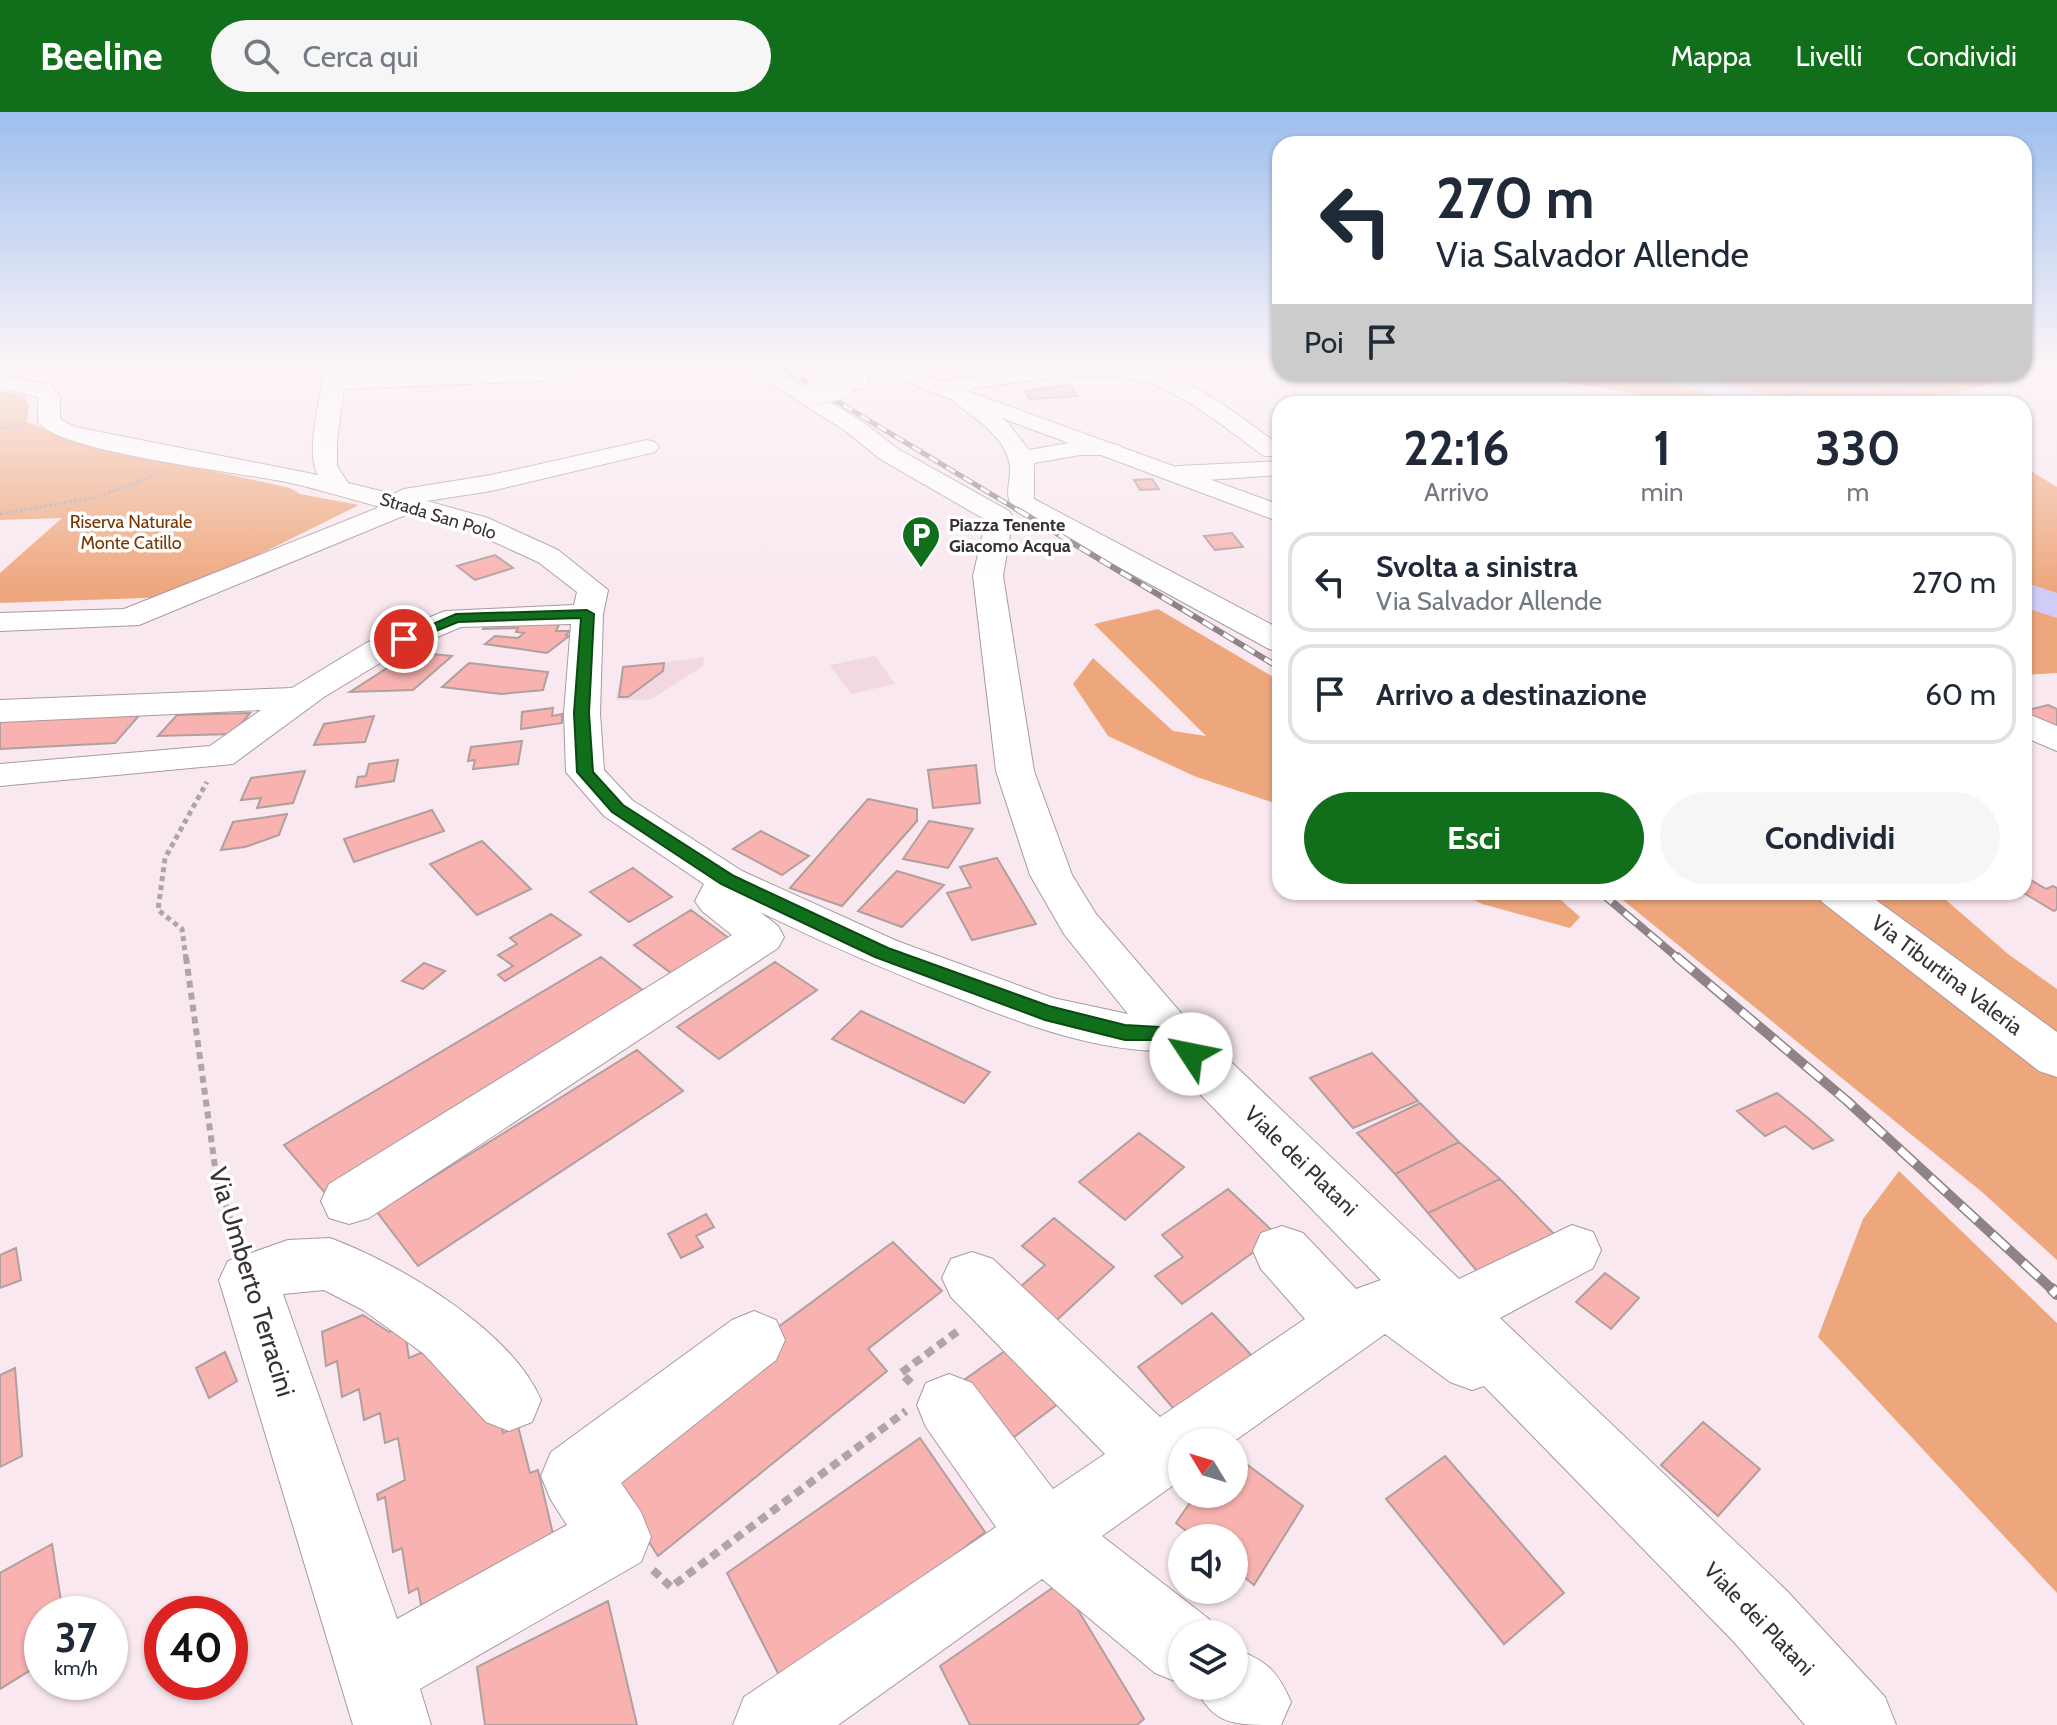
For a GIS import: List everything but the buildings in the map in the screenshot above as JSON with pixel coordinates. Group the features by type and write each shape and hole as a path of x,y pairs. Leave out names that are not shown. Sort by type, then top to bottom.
{"street":[{"name":"Strada San Polo","path":"99,439 337,486 478,524 548,556 593,590 587,614 582,713 585,772 618,808 727,880 881,952 1045,1013 1125,1032 1170,1033"},
{"path":"325,439 325,466 337,486"},
{"name":"Viale dei Platani","path":"870,439 889,454 1000,517 988,576 1015,771 1051,875 1111,965 1170,1033 1761,1617 1857,1725"},
{"path":"1007,439 1023,456"},
{"path":"1023,456 1044,449 1051,439"},
{"path":"1081,439 1272,511"},
{"path":"0,622 128,618 300,546 394,502 647,447"},
{"path":"1023,456 1072,448 1111,450"},
{"path":"1178,474 1272,449"},
{"path":"1023,456 1018,494 1023,504 1272,638"},
{"path":"0,775 220,756 300,698 378,650 456,618 587,614"},
{"path":"0,711 300,698"},
{"path":"123,764 170,703"},
{"path":"2032,727 2057,740"},
{"path":"349,1201 762,937 717,901 727,880"},
{"name":"Via Tiburtina Valeria","path":"1848,900 2057,1058"},
{"path":"1453,1312 1572,1250"},
{"path":"1282,1251 1348,1323"},
{"path":"249,1280 288,1266 330,1264 384,1291 446,1334 509,1400"},
{"name":"Via Umberto Terracini","path":"249,1280 385,1698"},
{"path":"985,1290 1155,1458"},
{"path":"772,1725 1363,1314 1392,1304 1481,1368 1522,1380"},
{"path":"385,1698 616,1537 575,1476 754,1340"},
{"path":"926,1400 1045,1536 1168,1635"}],"path":[{"path":"0,514 125,491 153,476 159,453"},
{"name":"Via Umberto Terracini","path":"220,756 165,858 158,910 182,929 216,1174 249,1280"},
{"path":"616,1537 671,1587 926,1400 901,1373 985,1290"}],"shaded area":[{"path":"875,656 895,684 851,694 830,665"},
{"path":"704,657 703,666 650,700 615,700 624,668"}],"green space":[{"name":"Riserva Naturale Monte Catillo","path":"0,439 72,439 290,488 300,494 359,505 173,597 0,603 0,573 62,518 0,520"},
{"path":"2032,472 2057,487 2057,673 2032,675"},
{"path":"1158,609 1272,676 1272,802 1194,776 1108,736 1073,684 1093,658 1173,731 1206,736 1094,624"},
{"path":"1474,900 1561,900 1580,917 1570,928"},
{"path":"1623,900 1946,900 2008,954 2057,989 2057,1260 1982,1192"},
{"path":"1899,1171 2057,1323 2057,1593 1818,1337 1863,1219"}],"waterway":[{"path":"2032,597 2057,606"}],"railway":[{"path":"900,439 1021,512"},
{"path":"1018,510 1272,663"},
{"path":"1609,900 1679,959"},
{"path":"1677,957 1846,1100 2054,1291"},
{"path":"2054,1291 2057,1294"}],"place":[{"name":"Piazza Tenente Giacomo Acqua","path":"921,569"}],"route":[{"path":"404,639 456,618 587,614 582,713 585,772 618,808 727,880 881,952 1045,1013 1125,1032 1170,1033 1191,1054"}]}
